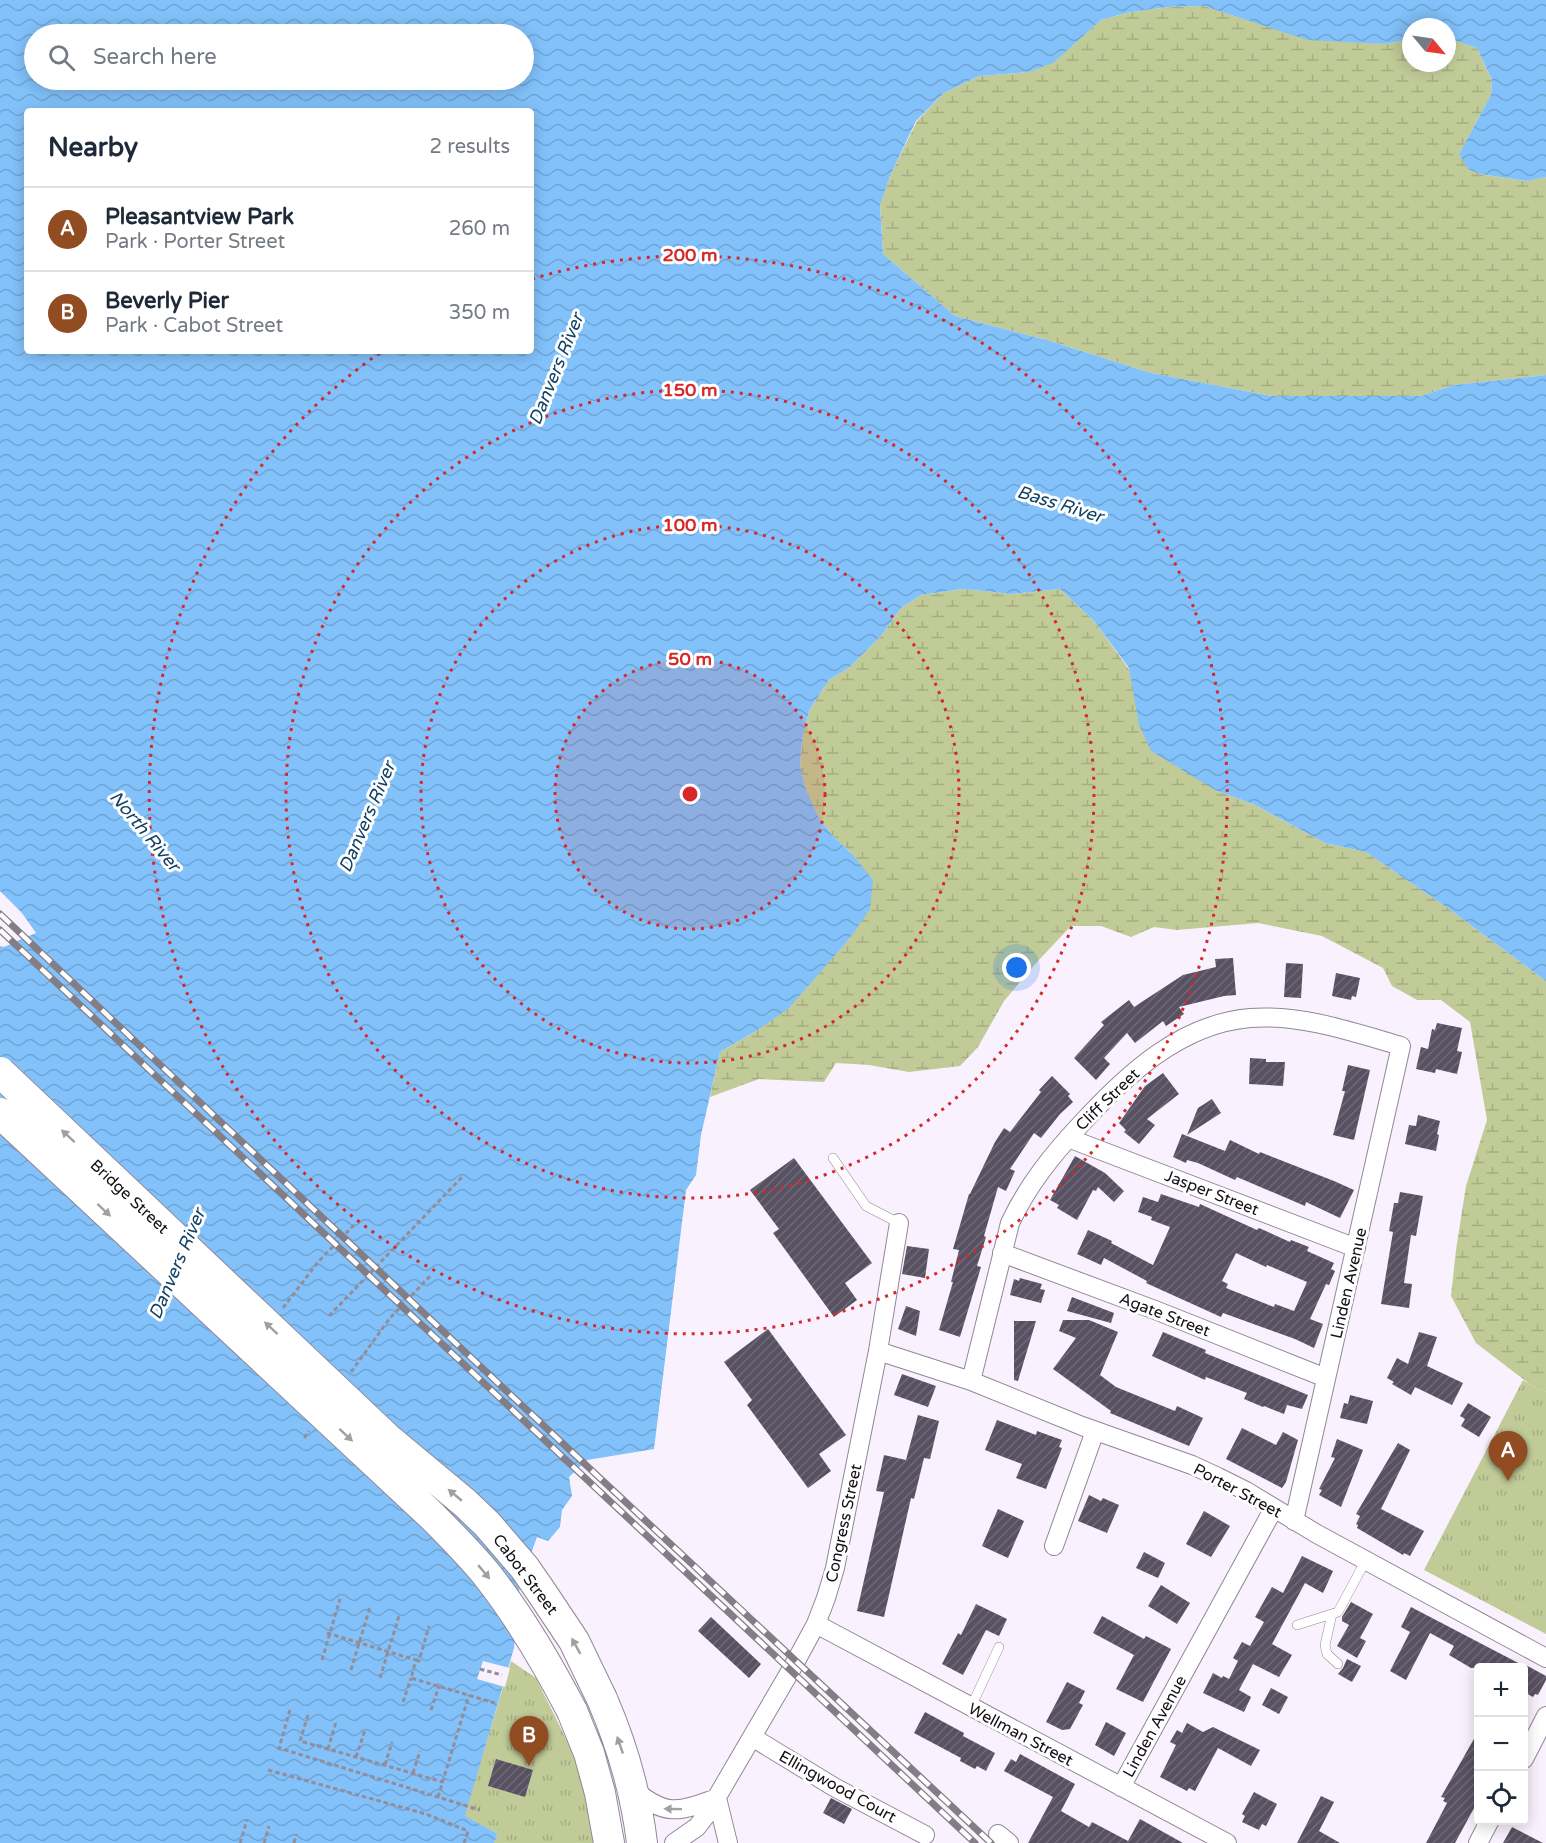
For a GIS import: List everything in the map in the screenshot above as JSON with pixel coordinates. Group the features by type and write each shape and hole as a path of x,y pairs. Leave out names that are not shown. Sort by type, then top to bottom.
{"highway":[{"name":"Bridge Street","path":"0,1072 308,1382"},
{"name":"Bridge Street","path":"0,1113 308,1382"},
{"name":"Cabot Street","path":"308,1382 387,1438 465,1503 508,1548 540,1590 574,1641 613,1725 633,1789 642,1843"},
{"name":"Cabot Street","path":"308,1382 486,1574 531,1637 552,1671 572,1711 592,1763 609,1843"}],"street":[{"name":"Cliff Street","path":"971,1382 1010,1223 1022,1199 1038,1174 1068,1138 1122,1081 1146,1062 1186,1037 1221,1023 1250,1018 1305,1021 1401,1046"},
{"name":"Linden Avenue","path":"1294,1521 1401,1046"},
{"name":"Jasper Street","path":"1068,1138 1356,1248"},
{"name":"Congress Street","path":"674,1843 697,1827 717,1798 816,1624 826,1598 835,1568 878,1352 899,1223"},
{"name":"Agate Street","path":"1002,1252 1326,1378"},
{"name":"Porter Street","path":"878,1352 971,1382 1095,1431 1192,1465 1218,1477 1294,1521 1546,1658"},
{"path":"1054,1546 1095,1431"},
{"name":"Linden Avenue","path":"1121,1787 1274,1508"},
{"name":"Wellman Street","path":"816,1624 1227,1843"},
{"path":"1528,1751 1546,1716"},
{"name":"Ellingwood Court","path":"752,1737 834,1787 925,1835"},
{"path":"633,1789 647,1801 662,1809 690,1808 717,1798 728,1843"},
{"path":"1478,1843 1488,1825"}],"lane":[{"path":"833,1158 866,1206 899,1223"},
{"path":"1297,1625 1338,1612 1366,1560"},
{"path":"1332,1614 1325,1645 1327,1654 1338,1664"},
{"path":"971,1707 999,1647"}],"path":[{"path":"329,1316 462,1177"},
{"path":"283,1308 318,1262 356,1223"},
{"path":"350,1373 390,1318 432,1275"},
{"path":"304,1438 310,1429"},
{"path":"322,1660 340,1599"},
{"path":"351,1670 370,1607"},
{"path":"380,1678 399,1616"},
{"path":"328,1634 419,1661 429,1626"},
{"path":"403,1702 416,1660"},
{"path":"480,1669 502,1676"},
{"path":"411,1677 498,1704"},
{"path":"431,1710 439,1686"},
{"path":"438,1797 469,1695"},
{"path":"290,1710 279,1748 480,1810"},
{"path":"308,1715 300,1741 443,1782"},
{"path":"328,1749 336,1722"},
{"path":"356,1757 364,1730"},
{"path":"385,1765 392,1742"},
{"path":"413,1773 420,1751"},
{"path":"268,1770 426,1814 468,1831 464,1843"},
{"path":"240,1843 247,1820"},
{"path":"264,1843 269,1826"},
{"path":"294,1843 296,1834"}],"green space":[{"path":"1204,6 1250,21 1352,41 1385,44 1402,41 1402,72 1456,72 1456,41 1477,48 1492,80 1491,95 1459,154 1480,174 1525,181 1546,177 1546,375 1454,385 1421,396 1272,396 1151,373 1047,340 955,316 883,254 880,204 890,176 917,121 944,93 979,76 1029,72 1052,63 1101,20 1126,13 1168,7"},
{"path":"963,589 1012,594 1060,589 1094,621 1217,791 1253,804 1325,843 1366,852 1449,909 1546,981 1546,1392 1531,1385 1476,1343 1451,1296 1466,1186 1487,1120 1470,1022 1441,1000 1417,1000 1392,986 1383,968 1322,936 1258,923 1177,930 1154,927 1131,937 1101,926 1071,926 1004,1001 978,1047 960,1066 909,1072 869,1065 836,1063 824,1082 759,1079 710,1097 720,1052 756,1031 850,938 852,854 832,835 819,818 805,788 800,764 803,734 810,709 829,680 850,667 881,636 901,608 921,595"},
{"path":"1523,1380 1546,1392 1546,1634 1424,1570"},
{"path":"511,1661 536,1678 569,1745 588,1787 599,1843 494,1843 498,1834 464,1816"}],"water":[{"path":"0,0 1546,0 1546,177 1526,181 1480,174 1468,169 1459,154 1491,95 1492,80 1477,48 1456,41 1456,18 1402,18 1402,41 1385,44 1307,40 1204,6 1168,7 1126,13 1101,20 1053,63 1029,72 979,76 944,93 916,121 890,176 880,205 883,254 955,316 1047,340 1151,373 1272,396 1421,396 1454,385 1546,375 1546,981 1449,909 1366,852 1325,843 1253,804 1217,791 1151,751 1139,725 1129,668 1094,621 1060,589 1012,594 963,589 921,595 901,608 881,636 850,667 829,680 810,709 803,734 800,764 805,787 819,818 873,880 870,909 850,938 788,1009 720,1052 701,1135 696,1175 686,1190 654,1449 587,1460 569,1477 572,1496 562,1510 560,1527 548,1541 537,1537 520,1583 514,1648 465,1816 498,1834 494,1843 0,1843 0,946 4,947 36,933 22,913 0,891"}],"pier":[{"path":"483,1661 510,1668 505,1687 477,1679"}],"building":[{"path":"1233,958 1236,995 1179,1007 1184,1014 1166,1026 1163,1021 1135,1043 1127,1033 1104,1058 1110,1064 1096,1080 1074,1058 1104,1025 1101,1022 1129,1000 1134,1007 1183,975 1216,967 1215,959"},
{"path":"1286,963 1303,964 1301,998 1284,997"},
{"path":"1336,973 1360,978 1356,997 1352,996 1351,1000 1332,996"},
{"path":"1437,1023 1462,1028 1457,1051 1462,1052 1457,1074 1436,1069 1435,1073 1416,1069 1421,1047 1428,1049 1432,1029 1435,1030"},
{"path":"1250,1058 1266,1059 1266,1062 1285,1062 1283,1086 1249,1084"},
{"path":"1348,1065 1370,1070 1354,1140 1333,1135 1345,1091 1342,1091"},
{"path":"1163,1073 1179,1094 1147,1119 1155,1125 1139,1144 1124,1132 1126,1130 1119,1123 1145,1086"},
{"path":"1052,1076 1070,1094 1068,1096 1073,1102 1041,1138 1034,1133 1010,1169 1015,1171 1006,1191 998,1187 977,1266 981,1267 960,1337 939,1330 953,1282 951,1282 959,1250 953,1249 969,1194 1004,1128 1010,1132 1041,1092 1039,1090"},
{"path":"1212,1099 1221,1113 1187,1135 1198,1108"},
{"path":"1418,1115 1440,1121 1436,1151 1405,1144 1409,1125 1416,1126"},
{"path":"1182,1134 1225,1151 1230,1140 1259,1154 1260,1152 1354,1190 1340,1218 1306,1202 1305,1206 1237,1177 1235,1180 1198,1163 1187,1160 1186,1163 1173,1157"},
{"path":"1075,1156 1105,1173 1124,1191 1114,1202 1098,1187 1096,1191 1093,1190 1077,1220 1057,1208 1059,1205 1050,1200"},
{"path":"794,1158 872,1263 845,1283 857,1300 834,1317 773,1233 779,1229 750,1190"},
{"path":"1400,1192 1423,1196 1416,1236 1411,1235 1404,1283 1412,1284 1409,1308 1381,1304 1393,1232 1389,1231 1394,1203 1398,1203"},
{"path":"1161,1194 1199,1207 1200,1204 1257,1230 1259,1228 1290,1242 1291,1240 1309,1247 1307,1251 1334,1263 1331,1269 1335,1271 1329,1285 1326,1284 1310,1319 1323,1324 1314,1348 1223,1313 1221,1317 1146,1283 1147,1281 1104,1258 1101,1265 1077,1254 1088,1230 1153,1265 1170,1227 1138,1212 1143,1197 1158,1202","holes":["1236,1253 1266,1267 1267,1265 1307,1282 1294,1311 1275,1304 1274,1307 1226,1288 1228,1284 1222,1281"]},
{"path":"907,1246 929,1249 925,1278 902,1274"},
{"path":"1020,1278 1042,1284 1040,1289 1045,1290 1041,1303 1010,1295 1014,1279 1019,1281"},
{"path":"1072,1297 1114,1313 1111,1323 1067,1311"},
{"path":"906,1306 920,1311 916,1336 898,1329"},
{"path":"1063,1320 1089,1320 1118,1332 1100,1375 1116,1387 1175,1411 1177,1406 1203,1418 1189,1446 1110,1413 1111,1411 1053,1369 1076,1338 1059,1331"},
{"path":"1014,1321 1036,1321 1018,1381 1014,1380"},
{"path":"768,1329 846,1435 819,1454 831,1471 808,1488 747,1405 752,1400 724,1362"},
{"path":"1163,1332 1206,1350 1205,1353 1308,1395 1302,1409 1287,1405 1284,1414 1263,1407 1244,1399 1247,1393 1206,1377 1205,1380 1152,1356"},
{"path":"1419,1332 1437,1337 1427,1366 1463,1383 1452,1405 1415,1387 1411,1395 1392,1384 1394,1382 1387,1378 1397,1358 1408,1364"},
{"path":"902,1374 936,1386 928,1407 894,1395"},
{"path":"1350,1395 1373,1401 1367,1424 1340,1418 1344,1403 1348,1404"},
{"path":"1468,1403 1491,1417 1479,1437 1461,1426 1465,1419 1460,1416"},
{"path":"918,1415 939,1421 930,1459 924,1458 914,1499 911,1498 884,1617 857,1611 884,1492 876,1491 884,1455 906,1460"},
{"path":"997,1420 1036,1435 1037,1431 1062,1440 1059,1447 1062,1448 1046,1489 1016,1478 1022,1464 985,1450"},
{"path":"1242,1428 1276,1445 1283,1432 1298,1440 1286,1482 1282,1488 1226,1459"},
{"path":"1337,1439 1363,1450 1341,1507 1319,1495 1322,1490 1319,1489 1335,1458 1331,1457"},
{"path":"1398,1443 1410,1450 1381,1509 1424,1531 1410,1556 1404,1553 1403,1555 1357,1528 1356,1524 1360,1516 1356,1514"},
{"path":"1089,1495 1101,1501 1103,1498 1119,1505 1107,1533 1078,1521"},
{"path":"998,1509 1024,1521 1008,1558 982,1546"},
{"path":"1204,1511 1230,1526 1211,1557 1186,1544"},
{"path":"1144,1552 1165,1563 1158,1578 1136,1568"},
{"path":"1302,1556 1333,1571 1323,1593 1305,1583 1272,1644 1292,1655 1279,1677 1253,1664 1239,1690 1251,1697 1244,1712 1203,1693 1213,1673 1229,1679 1238,1661 1233,1658 1242,1642 1250,1646 1264,1622 1255,1617 1272,1587 1283,1593"},
{"path":"1161,1585 1190,1603 1177,1624 1148,1606"},
{"path":"1351,1602 1373,1614 1360,1638 1366,1641 1357,1658 1337,1646 1349,1625 1342,1621 1342,1617"},
{"path":"976,1604 1007,1619 999,1636 986,1630 963,1675 942,1664 958,1633 961,1635"},
{"path":"1411,1607 1518,1663 1474,1663 1474,1668 1471,1668 1449,1655 1454,1646 1430,1633 1406,1680 1390,1671 1410,1632 1401,1627"},
{"path":"1102,1616 1144,1639 1146,1636 1171,1649 1143,1702 1116,1689 1134,1655 1093,1633"},
{"path":"711,1617 761,1664 749,1678 698,1631"},
{"path":"1347,1659 1361,1666 1352,1682 1338,1674"},
{"path":"1528,1666 1546,1676 1538,1695 1535,1694 1533,1697 1528,1694"},
{"path":"1067,1682 1085,1691 1079,1703 1083,1705 1070,1729 1062,1730 1046,1722"},
{"path":"1271,1688 1288,1697 1279,1714 1262,1705"},
{"path":"925,1712 995,1753 986,1771 977,1766 975,1769 960,1761 961,1758 914,1733"},
{"path":"1106,1722 1126,1733 1114,1756 1095,1745"},
{"path":"1187,1723 1203,1732 1213,1727 1260,1750 1251,1766 1218,1748 1195,1791 1189,1788 1187,1791 1160,1777 1176,1745 1170,1742 1177,1730 1182,1733"},
{"path":"1474,1739 1474,1808 1455,1843 1426,1843 1447,1803 1443,1801 1445,1798 1441,1797"},
{"path":"1020,1754 1075,1784 1061,1811 1089,1827 1092,1822 1128,1841 1140,1819 1183,1843 1028,1843 1053,1797 1004,1771 1011,1759 1016,1762"},
{"path":"496,1759 533,1770 525,1797 488,1786"},
{"path":"1254,1792 1277,1804 1266,1826 1262,1824 1259,1830 1242,1822 1245,1816 1242,1814"},
{"path":"1321,1796 1334,1802 1319,1831 1340,1843 1297,1843"},
{"path":"831,1798 852,1809 844,1824 823,1813"},
{"path":"1512,1827 1543,1843 1503,1843"}],"railway":[{"path":"0,914 991,1843"},
{"path":"0,930 975,1843"}],"place":[{"name":"Pleasantview Park","path":"1508,1481"},
{"name":"Beverly Pier","path":"529,1766"}],"water label":[{"name":"Danvers River","path":"556,369"},
{"name":"Bass River","path":"1060,504"},
{"name":"Danvers River","path":"367,817"},
{"name":"North River","path":"145,831"},
{"name":"Danvers River","path":"177,1264"}]}
